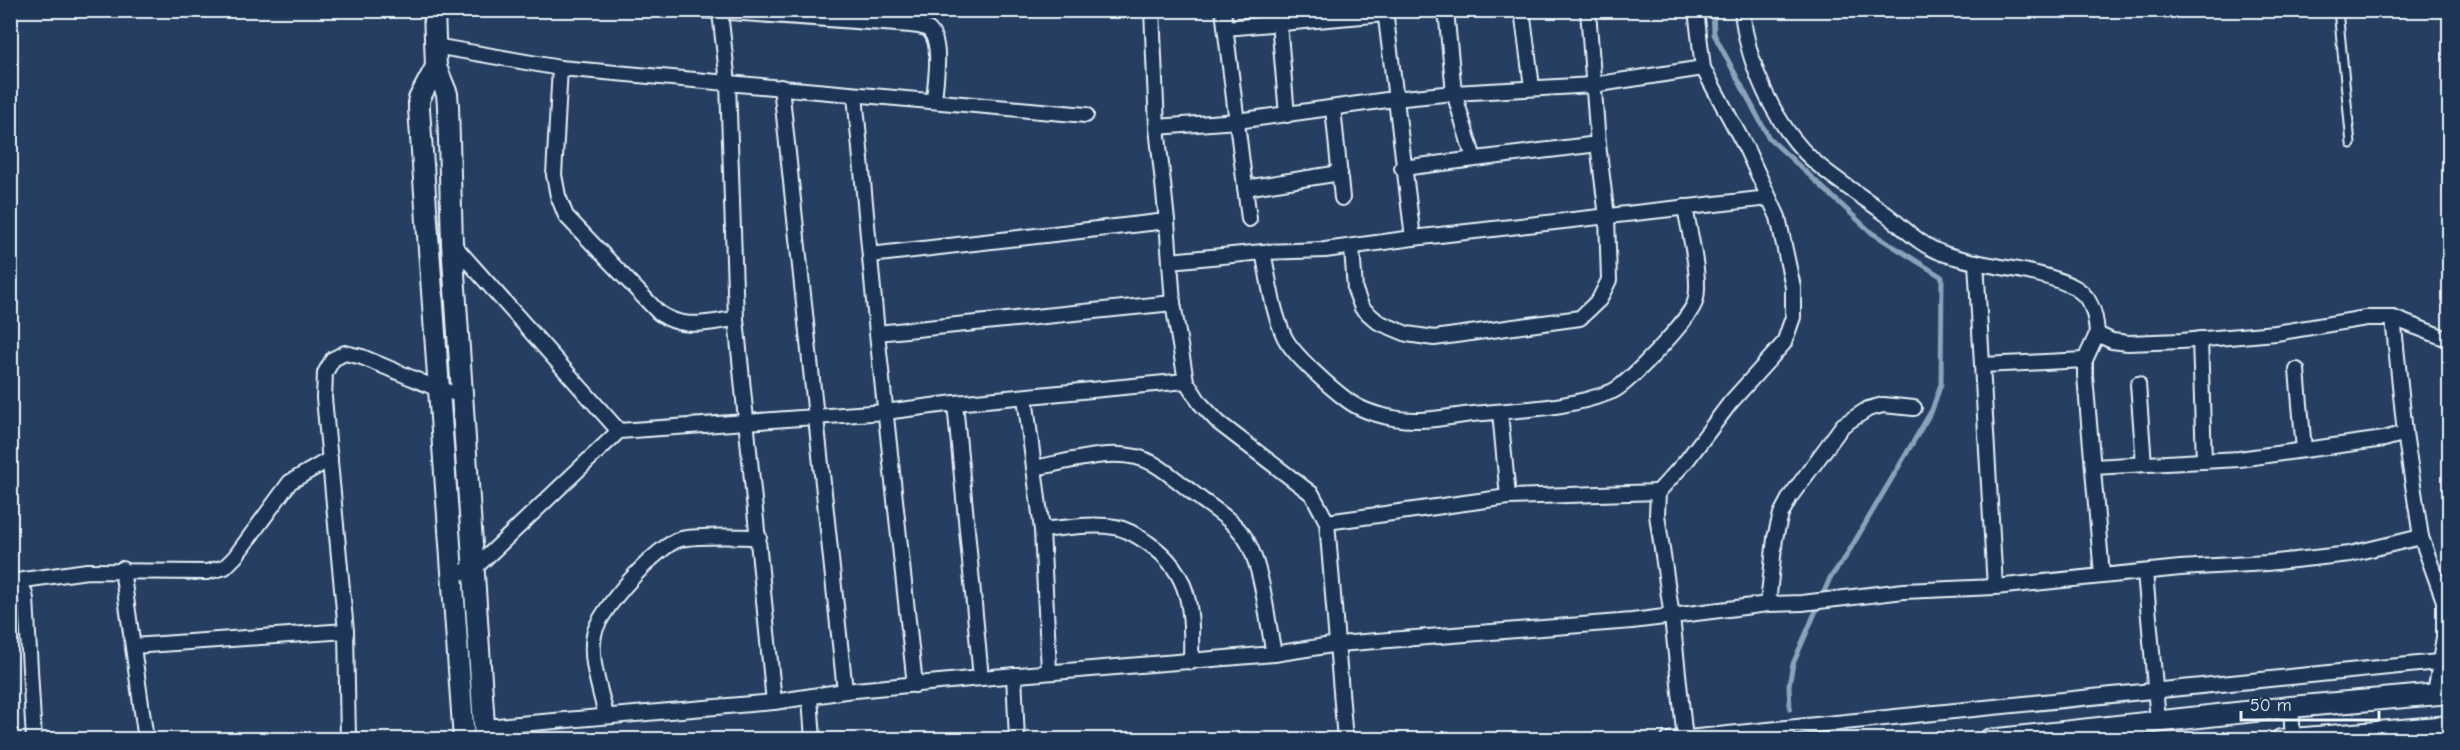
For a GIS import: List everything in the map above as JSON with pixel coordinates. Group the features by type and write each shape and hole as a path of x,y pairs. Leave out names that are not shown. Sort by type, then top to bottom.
{"street":[{"path":"434,10 436,67 447,94 448,106 452,243 485,733 606,716 774,702 845,691 915,686 1049,671 1191,662 1274,654 1338,644 1672,617 1768,604 1802,603 1905,591 1995,587 2102,575 2267,563 2350,554 2421,537"},
{"path":"700,10 927,28 935,38 937,49 934,101"},
{"path":"1152,10 1157,127 1173,303 1186,381 1200,403 1220,423 1312,494 1327,522 1345,740"},
{"path":"1224,10 1250,219"},
{"path":"1446,10 1454,93 1474,159"},
{"path":"1522,10 1532,87"},
{"path":"1352,247 1355,290 1362,308 1378,322 1407,334 1434,338 1459,336 1580,318 1591,310 1609,280 1607,217 1598,144 1588,10"},
{"path":"1685,739 1672,617 1657,515 1658,492 1687,460 1730,403 1784,343 1793,317 1793,287 1778,217 1703,68 1696,10"},
{"path":"1742,10 1755,72 1779,119 1815,162 1931,249 2072,286 2083,295 2096,315 2097,334 2085,360 2102,575"},
{"path":"720,12 728,83 736,319 774,702"},
{"path":"1226,28 1385,12 1402,168 1413,238"},
{"path":"1279,22 1287,115"},
{"path":"435,46 560,68 1086,115"},
{"path":"436,67 419,99 419,109 464,740"},
{"path":"560,68 554,175 558,196 566,216 660,313 673,322 689,324 736,319"},
{"path":"1157,127 1237,121 1454,93 1593,85 1703,68"},
{"path":"781,87 845,691"},
{"path":"855,95 885,412 915,686"},
{"path":"1333,108 1342,198"},
{"path":"1402,168 1598,144"},
{"path":"1245,188 1340,173"},
{"path":"1170,261 1263,252 1352,247 1413,238 1769,198"},
{"path":"1263,252 1277,317 1285,338 1307,365 1347,400 1369,412 1395,418 1437,420 1582,401 1616,389 1646,362 1688,315 1695,303 1693,253 1685,207"},
{"path":"870,255 1167,220"},
{"path":"452,243 619,431"},
{"path":"1976,262 1995,587"},
{"path":"877,333 1173,303"},
{"path":"2097,334 2112,341 2128,343 2276,333 2366,318 2393,318 2450,340"},
{"path":"1989,740 2291,707 2442,694 2438,662 2444,637 2446,593 2421,537 2405,433 2393,318"},
{"path":"2200,339 2204,461"},
{"path":"348,740 346,631 324,398 325,374 333,358 345,353 362,357 438,389 461,395"},
{"path":"1982,365 2085,360"},
{"path":"2297,370 2304,450"},
{"path":"452,574 475,568 619,431 885,412 1186,381"},
{"path":"2138,384 2144,464"},
{"path":"1025,397 1042,530 1049,671"},
{"path":"955,403 981,678"},
{"path":"1768,604 1775,538 1781,514 1790,497 1843,425 1868,408 1883,405 1914,408"},
{"path":"1500,412 1508,497"},
{"path":"2093,467 2204,461 2384,439 2405,433"},
{"path":"1034,468 1103,456 1139,457 1154,464 1223,516 1239,530 1250,546 1274,654"},
{"path":"14,580 87,571 122,569 207,572 225,567 235,557 290,482 330,459"},
{"path":"1327,522 1508,497 1658,492"},
{"path":"1042,530 1095,525 1117,527 1135,534 1152,546 1182,578 1188,596 1191,621 1191,662"},
{"path":"606,716 593,655 594,634 603,613 662,548 680,539 759,537"},
{"path":"122,569 146,740"},
{"path":"2145,572 2158,721"},
{"path":"14,580 24,588 26,599 34,740"},
{"path":"133,646 346,631"},
{"path":"1668,740 2438,662"},
{"path":"1014,675 1017,740"},
{"path":"810,697 813,740"},
{"path":"2291,707 2289,739 2450,726"}],"lane":[{"path":"2338,10 2351,144"}],"waterway":[{"path":"1713,10 1714,34 1769,138 1872,233 1942,277 1941,384 1932,410 1845,558 1830,578 1793,664 1789,685 1790,709"}]}
